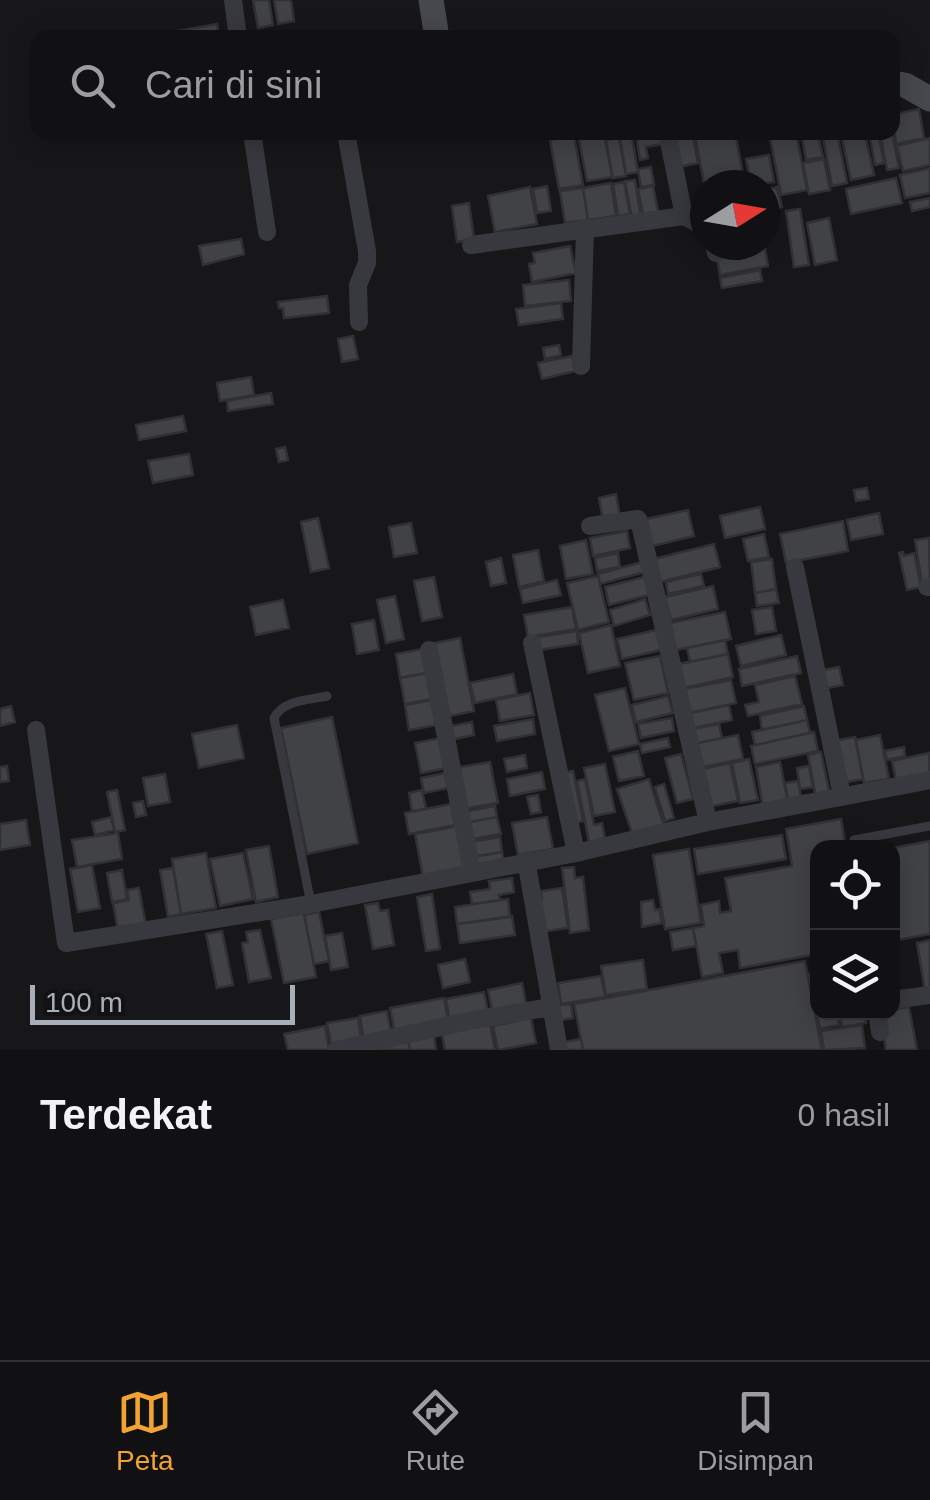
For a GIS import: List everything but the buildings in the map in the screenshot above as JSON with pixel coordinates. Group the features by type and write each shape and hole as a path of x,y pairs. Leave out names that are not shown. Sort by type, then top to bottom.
{"street":[{"path":"233,0 237,30"},
{"path":"431,0 436,30"},
{"path":"900,84 930,99"},
{"path":"253,140 267,232"},
{"path":"347,140 367,251 367,264 358,285 359,322"},
{"path":"668,140 684,216"},
{"path":"471,245 684,216 690,219"},
{"path":"581,366 585,228"},
{"path":"590,526 630,518 638,519 640,524 708,822"},
{"path":"795,567 842,796"},
{"path":"532,643 576,853"},
{"path":"429,650 472,870"},
{"path":"36,730 66,943 311,904 930,780"},
{"path":"526,860 558,1050"},
{"path":"900,999 930,995"},
{"path":"336,1050 473,1020 551,1008"}],"lane":[{"path":"311,904 274,718 278,710 291,703 327,696"},
{"path":"854,840 930,826"}]}
